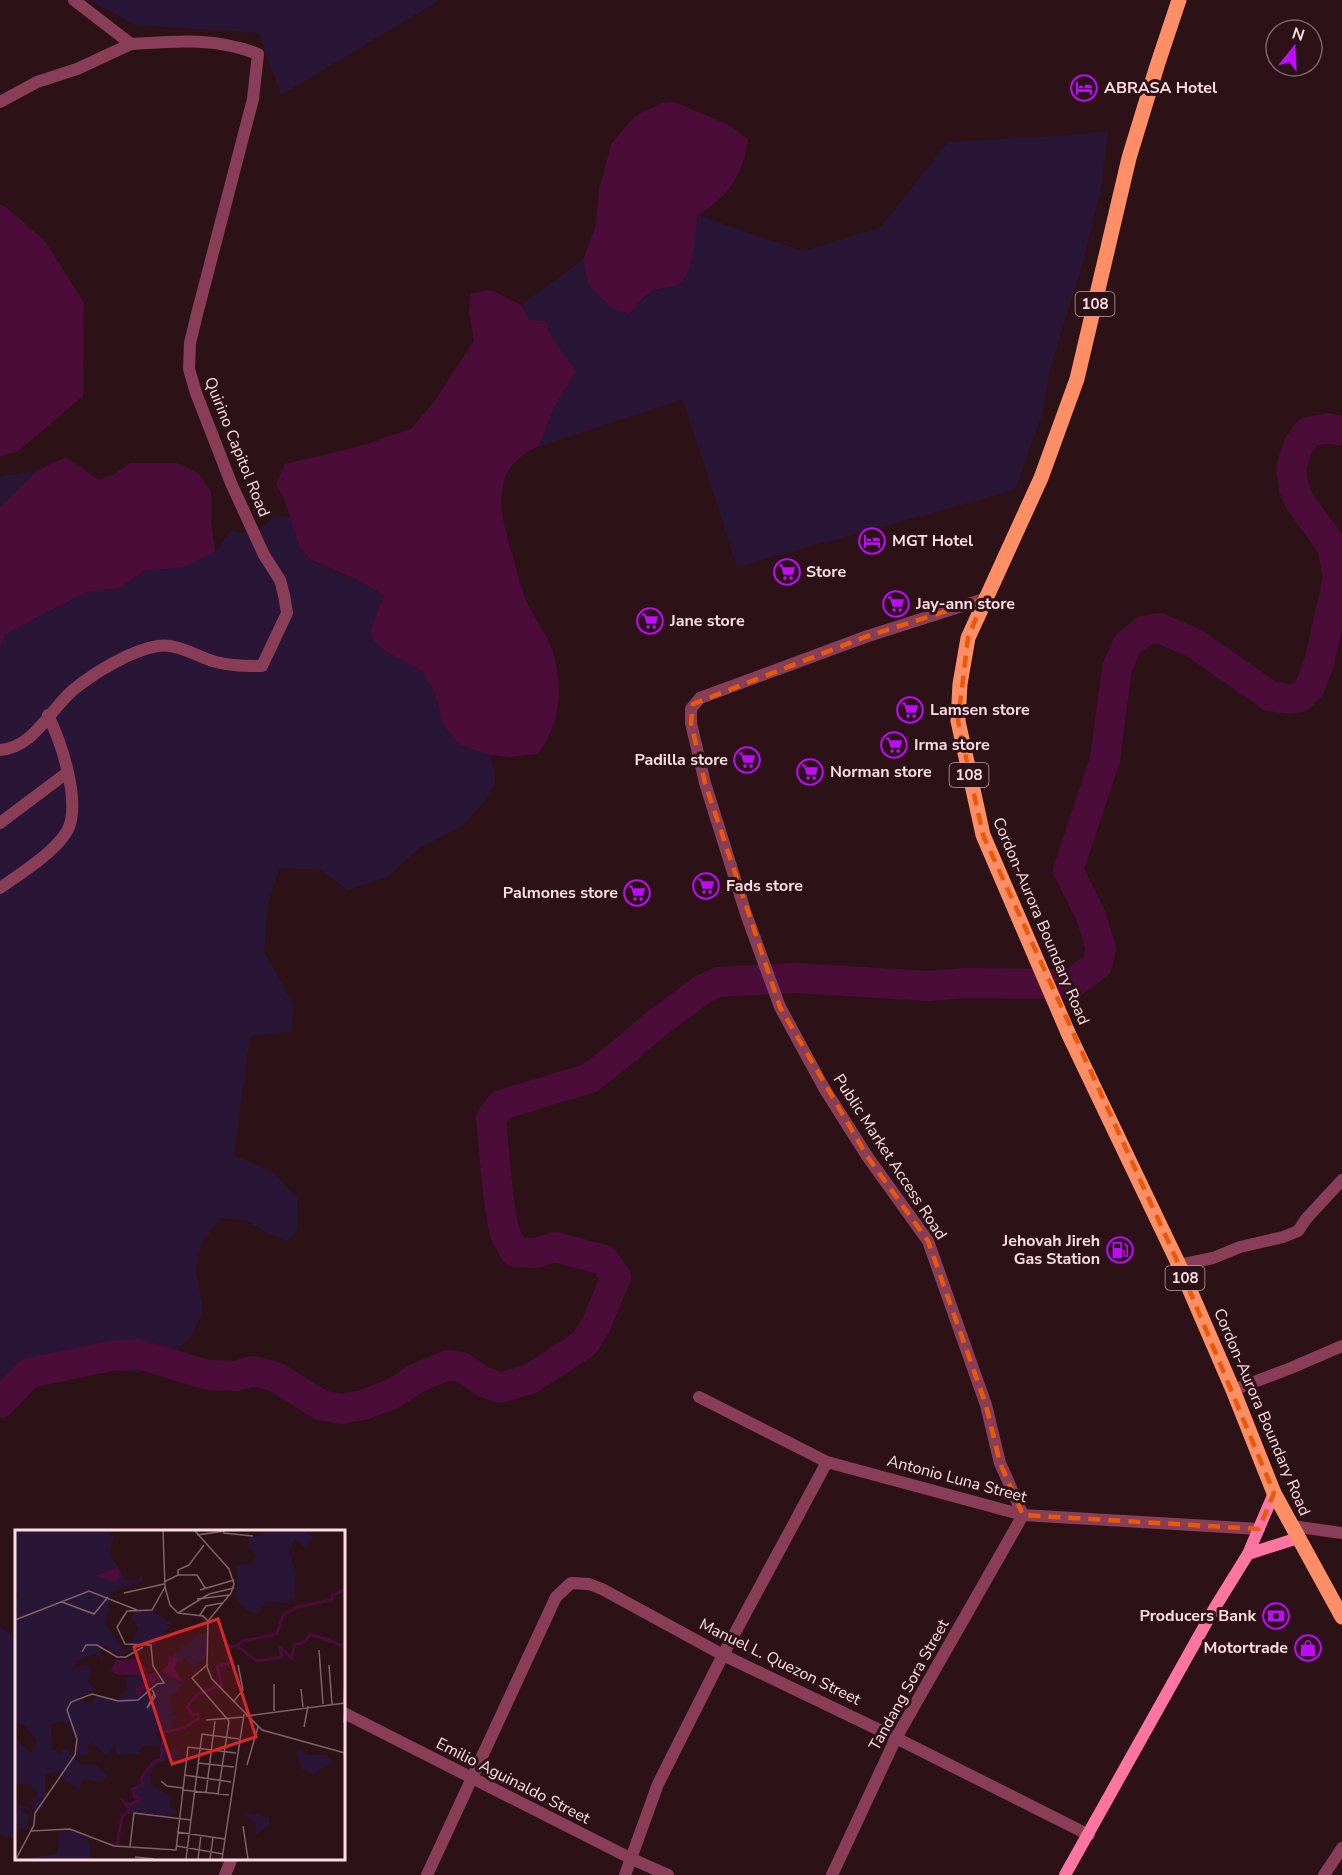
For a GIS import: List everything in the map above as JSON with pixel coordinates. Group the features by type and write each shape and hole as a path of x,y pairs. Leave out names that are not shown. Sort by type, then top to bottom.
{"main road":[{"name":"Cordon-Aurora Boundary Road","path":"1179,0 1129,158 1077,379 1041,478 968,638 960,684 958,721 983,835 1069,1035 1179,1265 1274,1493 1342,1617"},
{"path":"1065,1875 1214,1610 1248,1554 1274,1493"},
{"path":"1248,1554 1295,1532"}],"street":[{"path":"0,102 37,82 77,69 131,44 74,0"},
{"name":"Quirino Capitol Road","path":"0,750 7,750 28,741 48,715 73,690 104,669 136,652 160,645 189,651 214,662 239,666 262,666 287,614 280,580 264,555 231,483 206,422 189,369 190,343 253,99 258,54 230,45 195,40 131,44"},
{"name":"Public Market Access Road","path":"984,599 865,638 700,699 693,704 691,723 705,783 763,963 780,1007 824,1088 867,1156 928,1241 986,1404 1000,1463 1023,1515"},
{"path":"0,888 56,844 68,828 72,814 68,772 57,735 48,715"},
{"path":"0,823 68,772"},
{"path":"1179,1265 1213,1258 1240,1247 1298,1231 1342,1180"},
{"path":"1233,1390 1342,1346"},
{"name":"Antonio Luna Street","path":"699,1397 827,1462 1023,1515 1259,1529"},
{"path":"625,1875 658,1784 723,1654 827,1462"},
{"name":"Tandang Sora Street","path":"832,1875 896,1738 1023,1515"},
{"path":"1295,1532 1342,1533"},
{"name":"Manuel L. Quezon Street","path":"472,1779 556,1597 571,1583 590,1584 723,1654 1089,1835"},
{"name":"Emilio Aguinaldo Street","path":"345,1714 668,1875"},
{"path":"427,1875 472,1779"},
{"path":"1324,1875 1342,1848"},
{"path":"225,1875 231,1860"}],"highlighted area":[{"path":"984,599 968,638 958,721 983,835 1179,1265 1274,1493 1259,1529 1023,1515 1000,1463 986,1405 928,1241 867,1156 780,1007 705,783 691,723 693,704 865,637"}],"shaded area":[{"path":"89,0 440,0 281,95 259,33 136,25"},
{"path":"674,102 725,123 748,139 746,152 733,183 718,200 698,215 692,257 684,279 673,286 649,293 630,314 612,308 589,286 583,260 595,228 599,190 611,144 635,116 662,103"},
{"path":"1108,131 1101,188 1082,266 1050,369 1043,412 1015,490 737,567 683,399 539,446 554,408 576,371 552,338 546,321 529,320 521,305 583,260 589,286 630,314 648,295 672,287 695,232 698,215 803,251 880,228 948,142"},
{"path":"0,205 6,207 45,241 84,303 83,396 17,452 0,456"},
{"path":"491,290 521,305 529,320 546,321 552,338 576,371 554,408 539,446 522,456 510,467 501,496 505,528 521,586 552,649 559,690 556,717 546,742 538,754 510,757 490,755 459,745 444,726 435,694 424,672 387,652 375,642 370,631 384,595 356,579 311,560 300,548 284,498 276,484 285,464 361,446 411,429 434,402 474,341 469,312 471,293"},
{"path":"66,457 99,480 113,475 130,463 176,463 198,473 211,491 211,519 215,552 185,567 144,571 120,588 87,592 5,634 0,649 0,508 38,470"},
{"path":"38,470 0,508 0,477"},
{"path":"274,516 291,517 301,549 316,563 384,595 375,617 409,663 424,671 435,694 444,726 459,745 490,755 495,771 495,784 484,802 462,826 418,849 388,877 348,890 320,870 280,868 268,903 264,952 294,1005 291,1032 250,1036 234,1155 273,1172 297,1198 298,1230 287,1240 247,1221 221,1218 201,1244 196,1270 203,1312 191,1336 170,1357 139,1372 115,1371 77,1363 0,1384 0,649 5,634 87,592 120,588 144,571 185,567 215,552 231,531 255,535"},
{"path":"0,1627 15,1636 15,1839 0,1834"}],"waterway":[{"path":"0,1403 29,1373 111,1356 138,1354 208,1375 236,1376 253,1371 276,1377 321,1405 341,1409 363,1405 394,1393 417,1378 448,1365 462,1367 482,1381 500,1388 530,1379 584,1344 596,1325 616,1277 604,1260 555,1247 535,1253 515,1252 504,1232 498,1194 491,1118 501,1105 590,1078 653,1026 703,989 718,982 796,978 929,986 965,983 1071,984 1097,965 1101,949 1091,916 1068,870 1105,759 1117,668 1127,645 1144,631 1159,628 1194,643 1270,696 1290,699 1300,697 1310,687 1320,659 1338,578 1332,546 1300,502 1294,488 1291,468 1298,446 1308,432 1329,428 1342,431"}],"place":[{"name":"ABRASA Hotel","path":"1084,88"},
{"name":"MGT Hotel","path":"872,541"},
{"name":"Store","path":"787,572"},
{"name":"Jay-ann store","path":"896,604"},
{"name":"Jane store","path":"650,621"},
{"name":"Lamsen store","path":"910,710"},
{"name":"Irma store","path":"894,745"},
{"name":"Padilla store","path":"747,760"},
{"name":"Norman store","path":"810,772"},
{"name":"Fads store","path":"706,886"},
{"name":"Palmones store","path":"637,893"},
{"name":"Jehovah Jireh Gas Station","path":"1120,1250"},
{"name":"Producers Bank","path":"1276,1616"},
{"name":"Motortrade","path":"1308,1648"}]}
